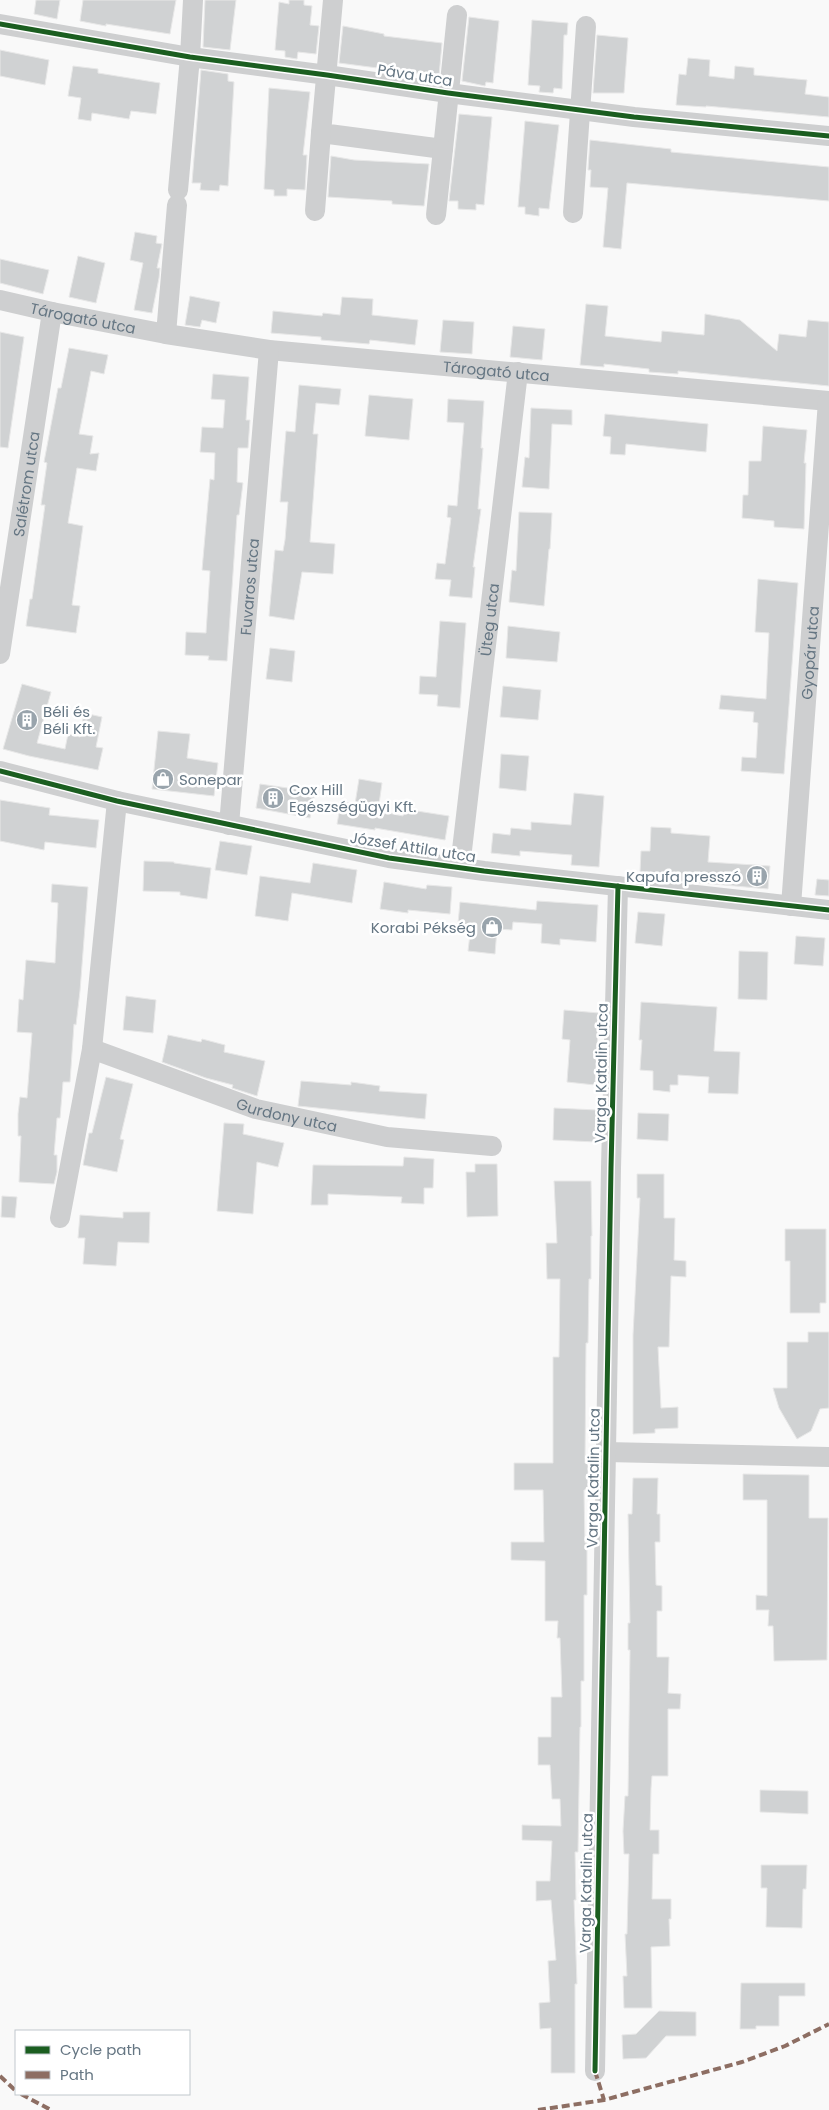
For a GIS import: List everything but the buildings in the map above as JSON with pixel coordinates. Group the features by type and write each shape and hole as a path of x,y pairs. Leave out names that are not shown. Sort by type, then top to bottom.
{"street":[{"path":"166,334 190,57 193,0"},
{"path":"315,211 333,0"},
{"name":"Páva utca","path":"436,215 457,15"},
{"name":"Páva utca","path":"0,24 190,57 448,93 580,110 829,136"},
{"path":"572,213 586,26"},
{"path":"321,133 443,149"},
{"name":"Tárogató utca","path":"0,300 166,334 269,350 829,401"},
{"name":"Salétrom utca","path":"0,654 52,312"},
{"name":"Fuvaros utca","path":"229,825 269,350"},
{"name":"Üteg utca","path":"460,867 518,372"},
{"name":"Gyopár utca","path":"791,906 829,401"},
{"name":"József Attila utca","path":"0,771 116,801 389,858 829,910"},
{"path":"60,1218 92,1049 116,801"},
{"name":"Varga Katalin utca","path":"596,2071 618,886"},
{"name":"Gurdony utca","path":"92,1049 256,1108 387,1137 492,1146"},
{"path":"606,1452 829,1457"}],"marked path":[{"path":"538,2110 604,2100 742,2062 785,2046 829,2024"},
{"path":"595,2071 604,2100"},
{"path":"0,2076 15,2090"},
{"path":"23,2095 51,2110"}],"cycle path":[{"path":"0,24 190,57 448,93 634,117 829,136"},
{"path":"0,771 117,801 389,858 484,871 829,910"},
{"path":"595,2071 611,1168 618,886"}],"place":[{"name":"Béli és Béli Kft.","path":"27,720"},
{"name":"Sonepar","path":"163,779"},
{"name":"Cox Hill Egészségügyi Kft.","path":"273,798"},
{"name":"Kapufa presszó","path":"757,876"},
{"name":"Korabi Pékség","path":"492,927"}]}
